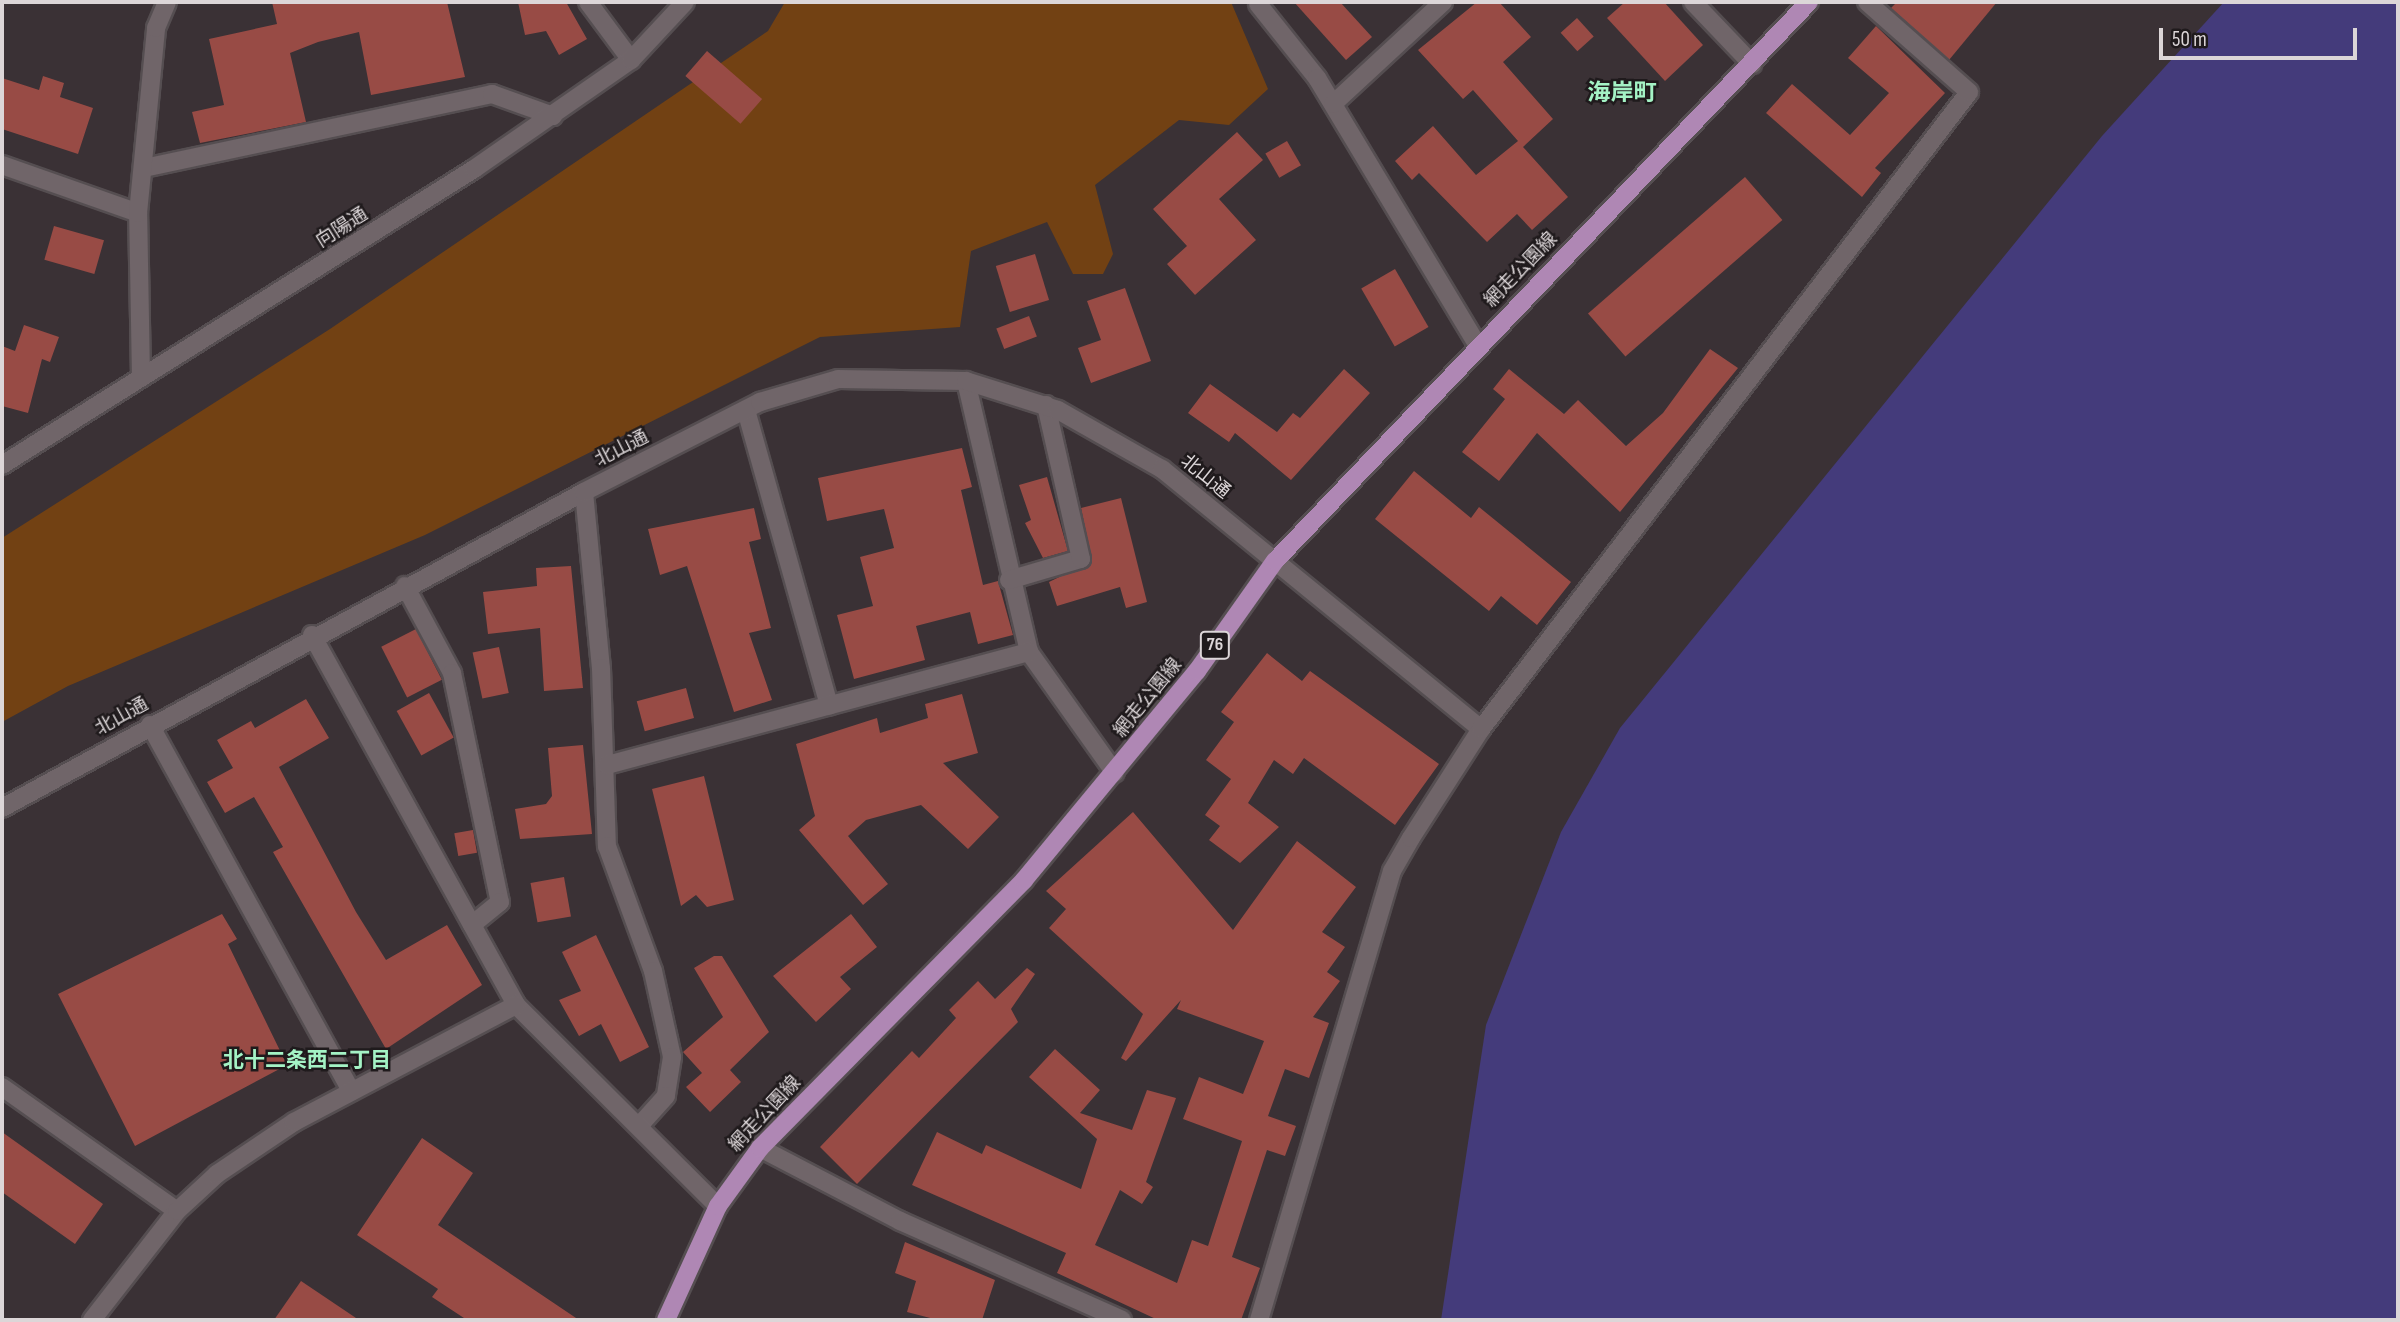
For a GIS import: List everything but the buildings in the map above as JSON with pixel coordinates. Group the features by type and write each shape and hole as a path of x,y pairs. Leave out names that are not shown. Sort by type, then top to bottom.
{"main road":[{"name":"網走公園線","path":"666,1320 718,1206 760,1148 1024,880 1115,773 1275,561 1477,344 1752,64 1809,2"}],"street":[{"path":"141,378 138,213 156,28 167,2"},
{"path":"588,2 631,60"},
{"name":"向陽通","path":"2,465 322,266 553,116 631,60 685,2"},
{"path":"1333,104 1443,2"},
{"path":"1693,2 1752,64"},
{"path":"1259,1320 1392,871 1482,729 1969,92 1867,2"},
{"path":"1258,4 1333,104 1477,344"},
{"path":"144,168 492,94 553,116"},
{"path":"2,165 138,213"},
{"name":"北山通","path":"2,808 312,635 584,492 746,410 838,379 966,381 1046,405 1162,469 1482,729"},
{"path":"966,381 1009,580 1029,652 1115,773"},
{"path":"1009,580 1081,559 1046,405"},
{"path":"746,410 829,706"},
{"path":"584,492 607,765 607,846 653,971 672,1057 666,1096 639,1126"},
{"path":"405,586 452,673 500,902 472,925"},
{"path":"312,635 516,1005 718,1206"},
{"path":"607,765 1029,652"},
{"path":"150,725 351,1091"},
{"path":"92,1320 177,1211 240,1158 351,1091 516,1005"},
{"path":"2,1087 177,1211"},
{"path":"760,1148 900,1222 1122,1320"}],"shaded area":[{"path":"785,2 1231,2 1268,89 1229,125 1179,120 1095,185 1113,254 1103,274 1073,274 1047,222 971,251 960,327 820,337 425,535 68,686 2,722 2,538 330,329 768,31"},
{"path":"2224,2 2398,2 2398,1320 1441,1320 1486,1025 1561,832 1620,728 2102,136"}],"district":[{"name":"海岸町","path":"1622,93"},
{"name":"北十二条西二丁目","path":"307,1061"}]}
